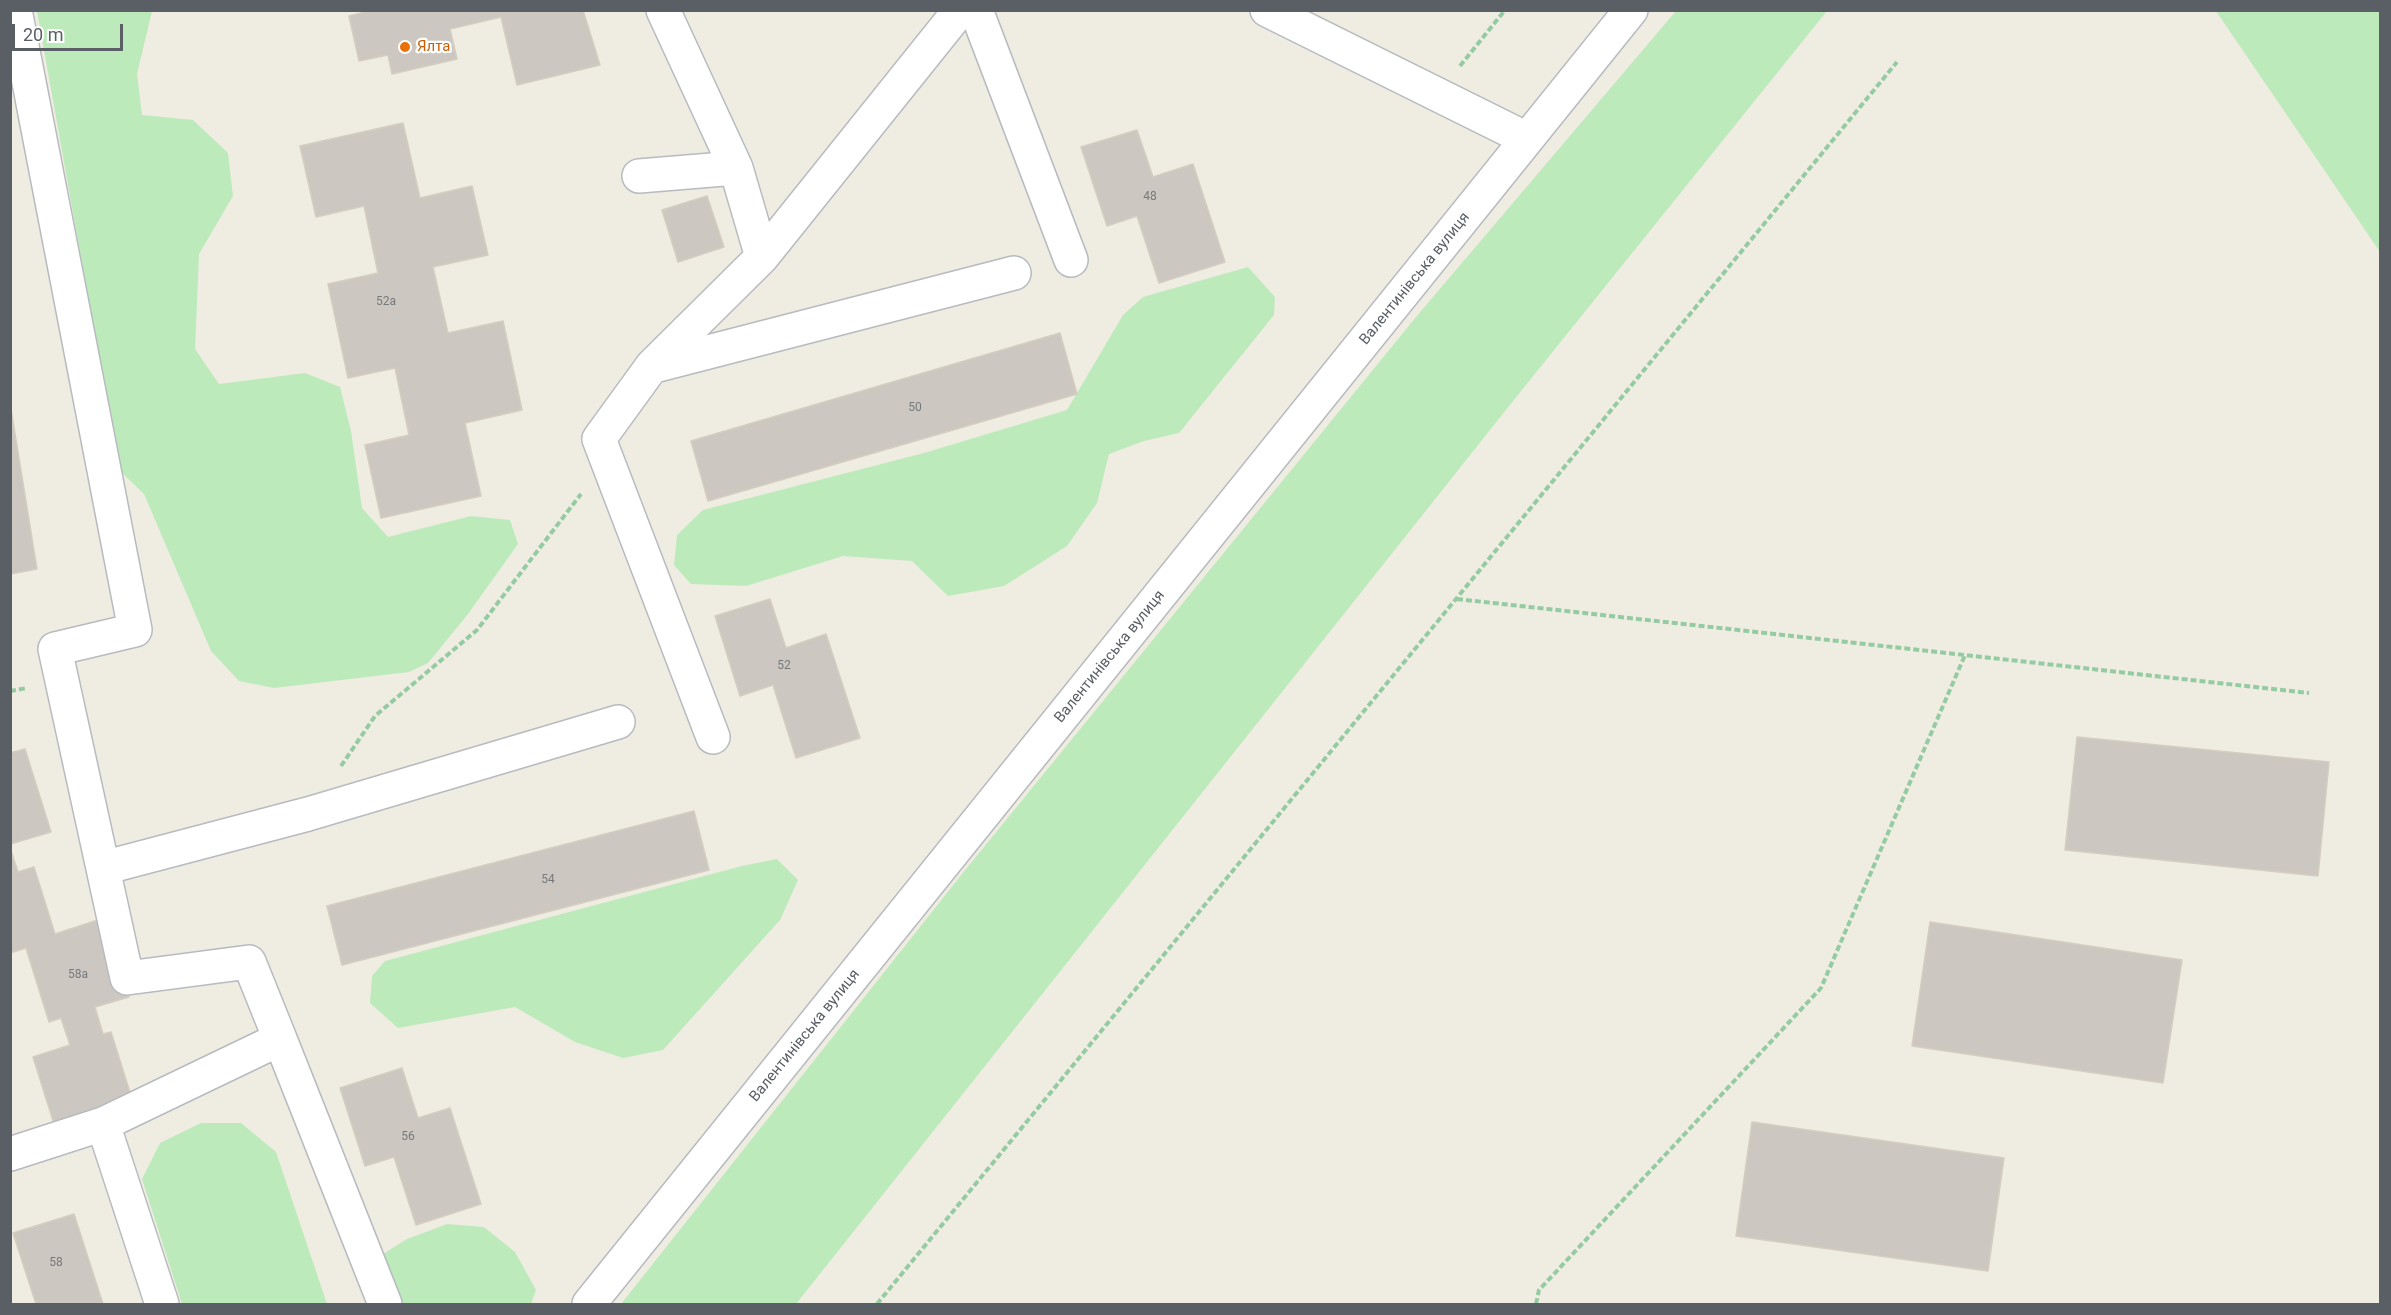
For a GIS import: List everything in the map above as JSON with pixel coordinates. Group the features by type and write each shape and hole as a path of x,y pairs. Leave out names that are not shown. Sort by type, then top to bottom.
{"street":[{"path":"15,10 135,630 56,649 127,978 249,962 385,1305"},
{"path":"663,10 736,168 762,257"},
{"path":"713,737 599,439 652,366 762,257 960,10"},
{"path":"976,10 1071,260"},
{"path":"1267,10 1527,139"},
{"name":"Валентинівська вулиця","path":"589,1305 1631,10"},
{"path":"639,176 736,168"},
{"path":"652,366 1014,273"},
{"path":"103,868 308,814 618,722"},
{"path":"10,1154 103,1124 280,1039"},
{"path":"103,1124 162,1305"}],"path":[{"path":"1437,94 1505,10"},
{"path":"877,1305 1897,62"},
{"path":"308,814 375,716 477,630 607,460"},
{"path":"1456,598 2309,693"},
{"path":"1536,1305 1539,1290 1821,988 1965,655"}],"green space":[{"path":"37,11 152,11 137,74 142,115 193,120 228,153 233,196 199,254 195,349 219,384 305,373 340,387 351,431 362,508 388,537 471,516 510,520 518,544 468,614 428,663 409,672 274,688 239,681 211,651 144,494 119,470"},
{"path":"1676,11 1827,11 1513,401 796,1304 621,1304 962,874 1416,317"},
{"path":"2216,11 2380,11 2380,252"},
{"path":"1248,267 1275,297 1274,315 1179,433 1144,441 1109,454 1097,503 1067,546 1004,586 948,596 912,561 843,556 746,586 691,584 674,565 677,535 703,510 924,453 1067,410 1123,315 1143,297"},
{"path":"777,859 798,880 780,920 663,1050 623,1058 575,1042 515,1007 398,1028 370,1003 372,976 385,961 742,866"},
{"path":"201,1123 241,1123 276,1152 327,1304 182,1304 142,1179 160,1143"},
{"path":"447,1224 484,1227 515,1252 536,1290 531,1304 393,1304 380,1267 383,1254 407,1239"}],"building":[{"name":"Ялта","path":"373,10 583,10 600,65 517,85 501,17 450,29 457,59 392,74 388,55 359,61 349,16"},
{"path":"403,123 420,198 472,186 488,255 433,267 448,333 503,321 522,410 465,423 481,496 381,518 365,445 409,435 395,368 348,378 328,284 378,273 364,206 316,217 300,146"},
{"path":"1137,130 1153,177 1193,164 1225,262 1159,283 1137,216 1107,226 1081,147"},
{"path":"707,196 724,247 678,262 662,210"},
{"path":"1060,333 1077,394 708,501 691,441"},
{"path":"10,403 37,569 10,574"},
{"path":"770,599 786,648 826,634 860,738 796,758 773,685 740,696 715,616"},
{"path":"2077,737 2329,762 2318,876 2065,850"},
{"path":"25,749 51,832 10,844 10,753"},
{"path":"694,811 709,870 342,965 327,906"},
{"path":"10,848 18,872 34,867 55,934 104,918 129,997 95,1007 103,1034 111,1032 133,1102 55,1127 33,1057 70,1045 61,1018 49,1022 26,948 10,953"},
{"path":"1930,922 2182,960 2163,1083 1912,1046"},
{"path":"402,1068 418,1118 450,1108 481,1204 416,1225 394,1157 365,1166 340,1088"},
{"path":"1752,1122 2004,1158 1988,1271 1736,1236"},
{"path":"74,1214 103,1304 36,1304 13,1233"}],"place":[{"name":"Ялта","path":"405,47"}]}
